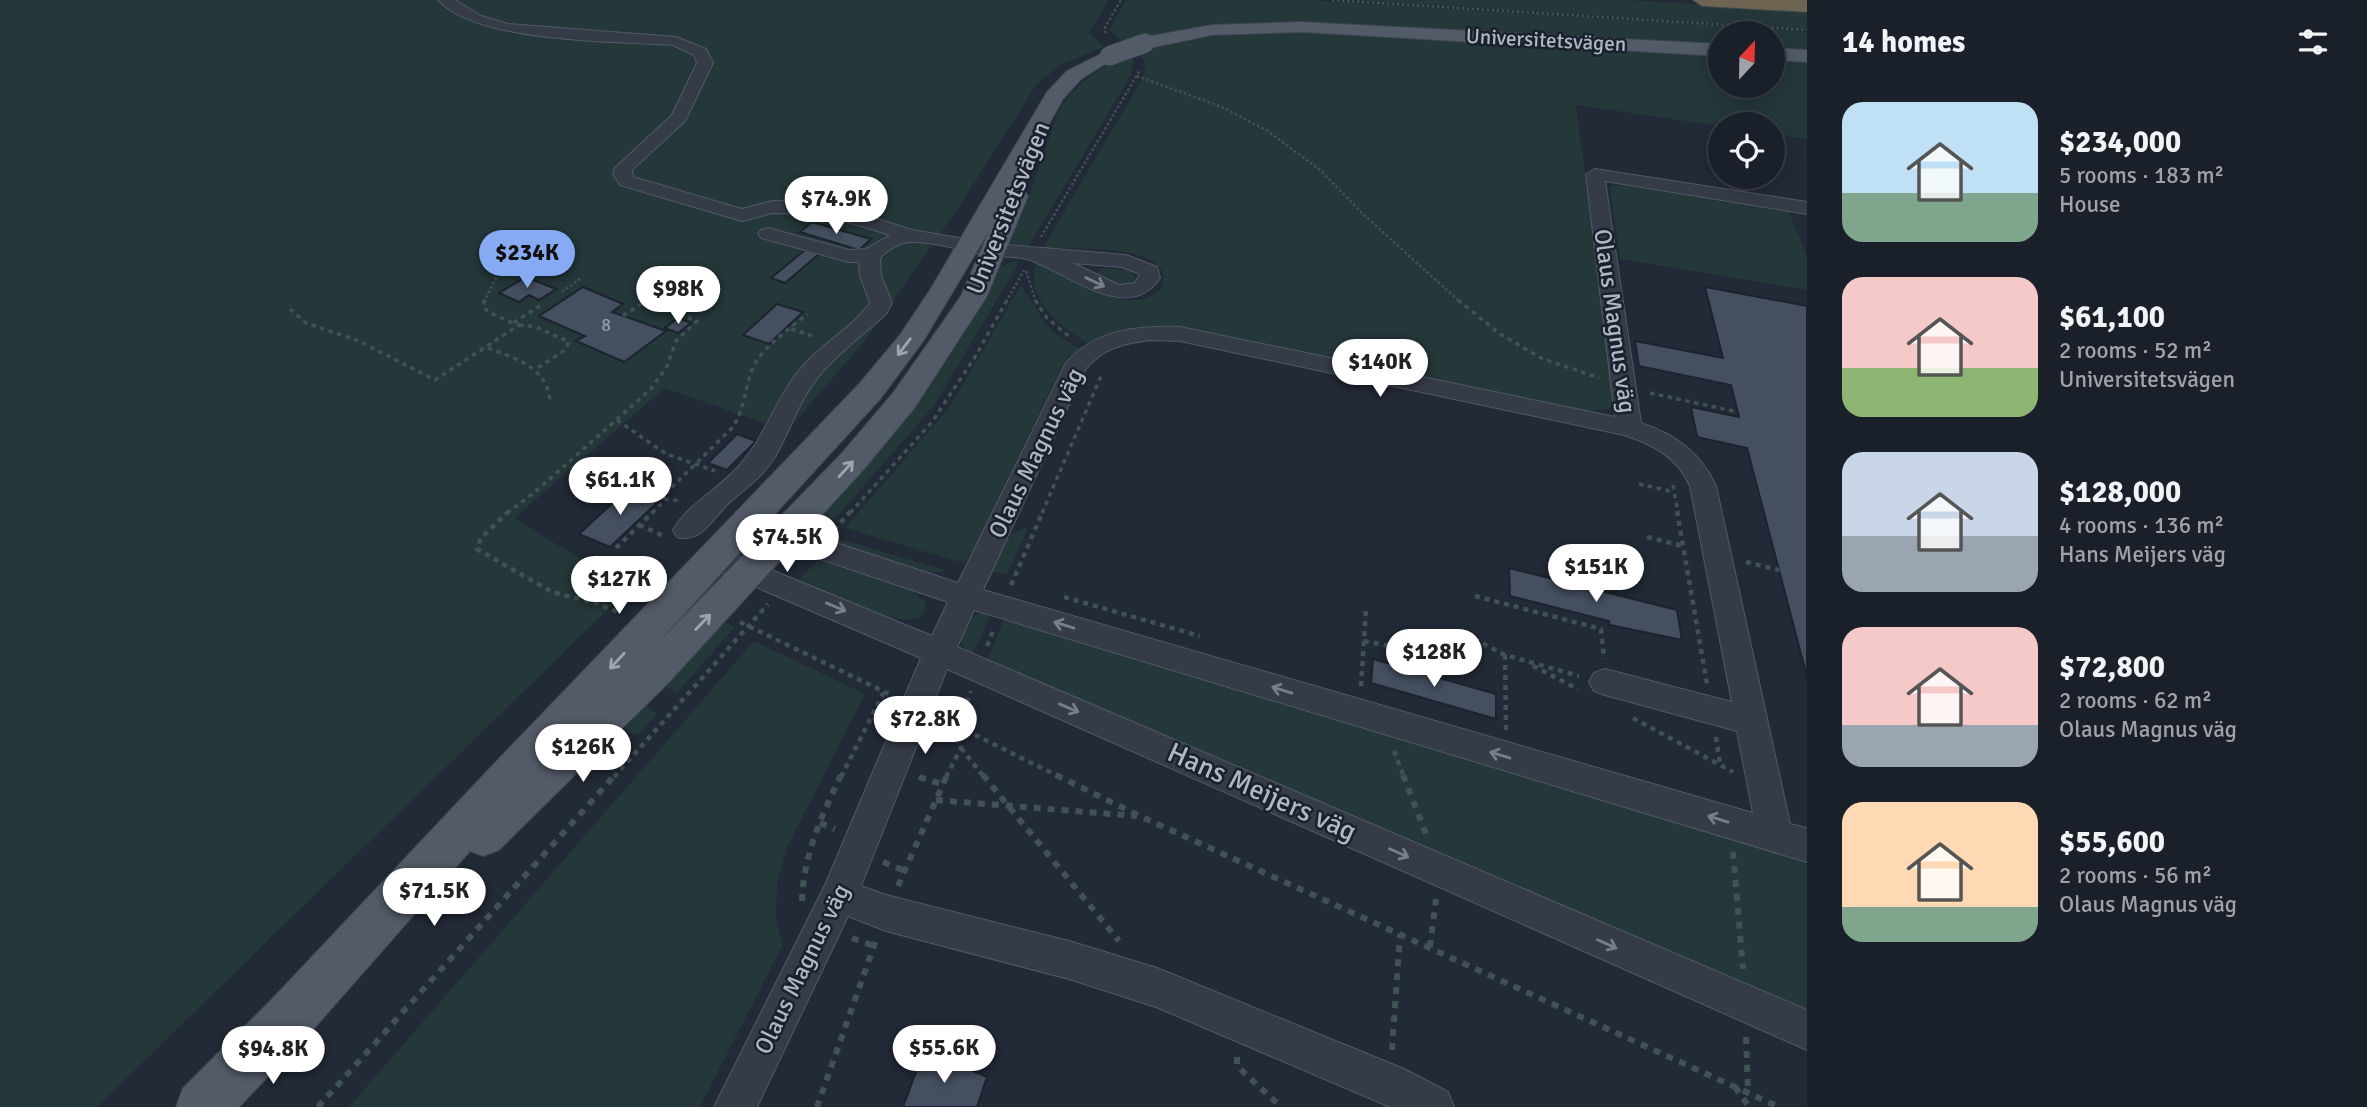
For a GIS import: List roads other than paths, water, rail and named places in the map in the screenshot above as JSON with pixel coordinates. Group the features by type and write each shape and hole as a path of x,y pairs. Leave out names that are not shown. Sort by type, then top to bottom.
{"highway":[{"path":"1702,0 1807,6"}],"main road":[{"name":"Universitetsvägen","path":"202,1107 292,1015 497,789 706,550 747,524 878,381 982,248 1054,96 1074,75 1109,56 1145,43 1212,30 1301,27 1708,49"},
{"path":"1785,55 1807,56"},
{"name":"Universitetsvägen","path":"706,550 784,537 904,400 974,296 982,248"}],"street":[{"path":"445,0 476,19 507,29 664,40 687,44 701,52 705,63 688,101 671,125 624,168 622,174 626,181 742,215 772,207 824,208 909,235 1033,254"},
{"name":"Olaus Magnus väg","path":"735,1107 839,895 939,652 1074,368 1091,350 1146,333 1180,334 1629,428 1595,174 1806,210"},
{"path":"768,234 849,257 871,255"},
{"path":"706,550 706,511 718,498 737,485 762,457 806,378 878,309 881,303 868,274 867,264 871,255 888,242 909,235"},
{"path":"1629,428 1666,443 1691,462 1703,486 1775,836"},
{"path":"747,524 967,597 1807,845"},
{"name":"Hans Meijers väg","path":"706,550 1807,1030"},
{"path":"1598,676 1750,721"},
{"path":"839,895 886,914 1069,960 1157,988 1389,1084 1433,1107"}]}
